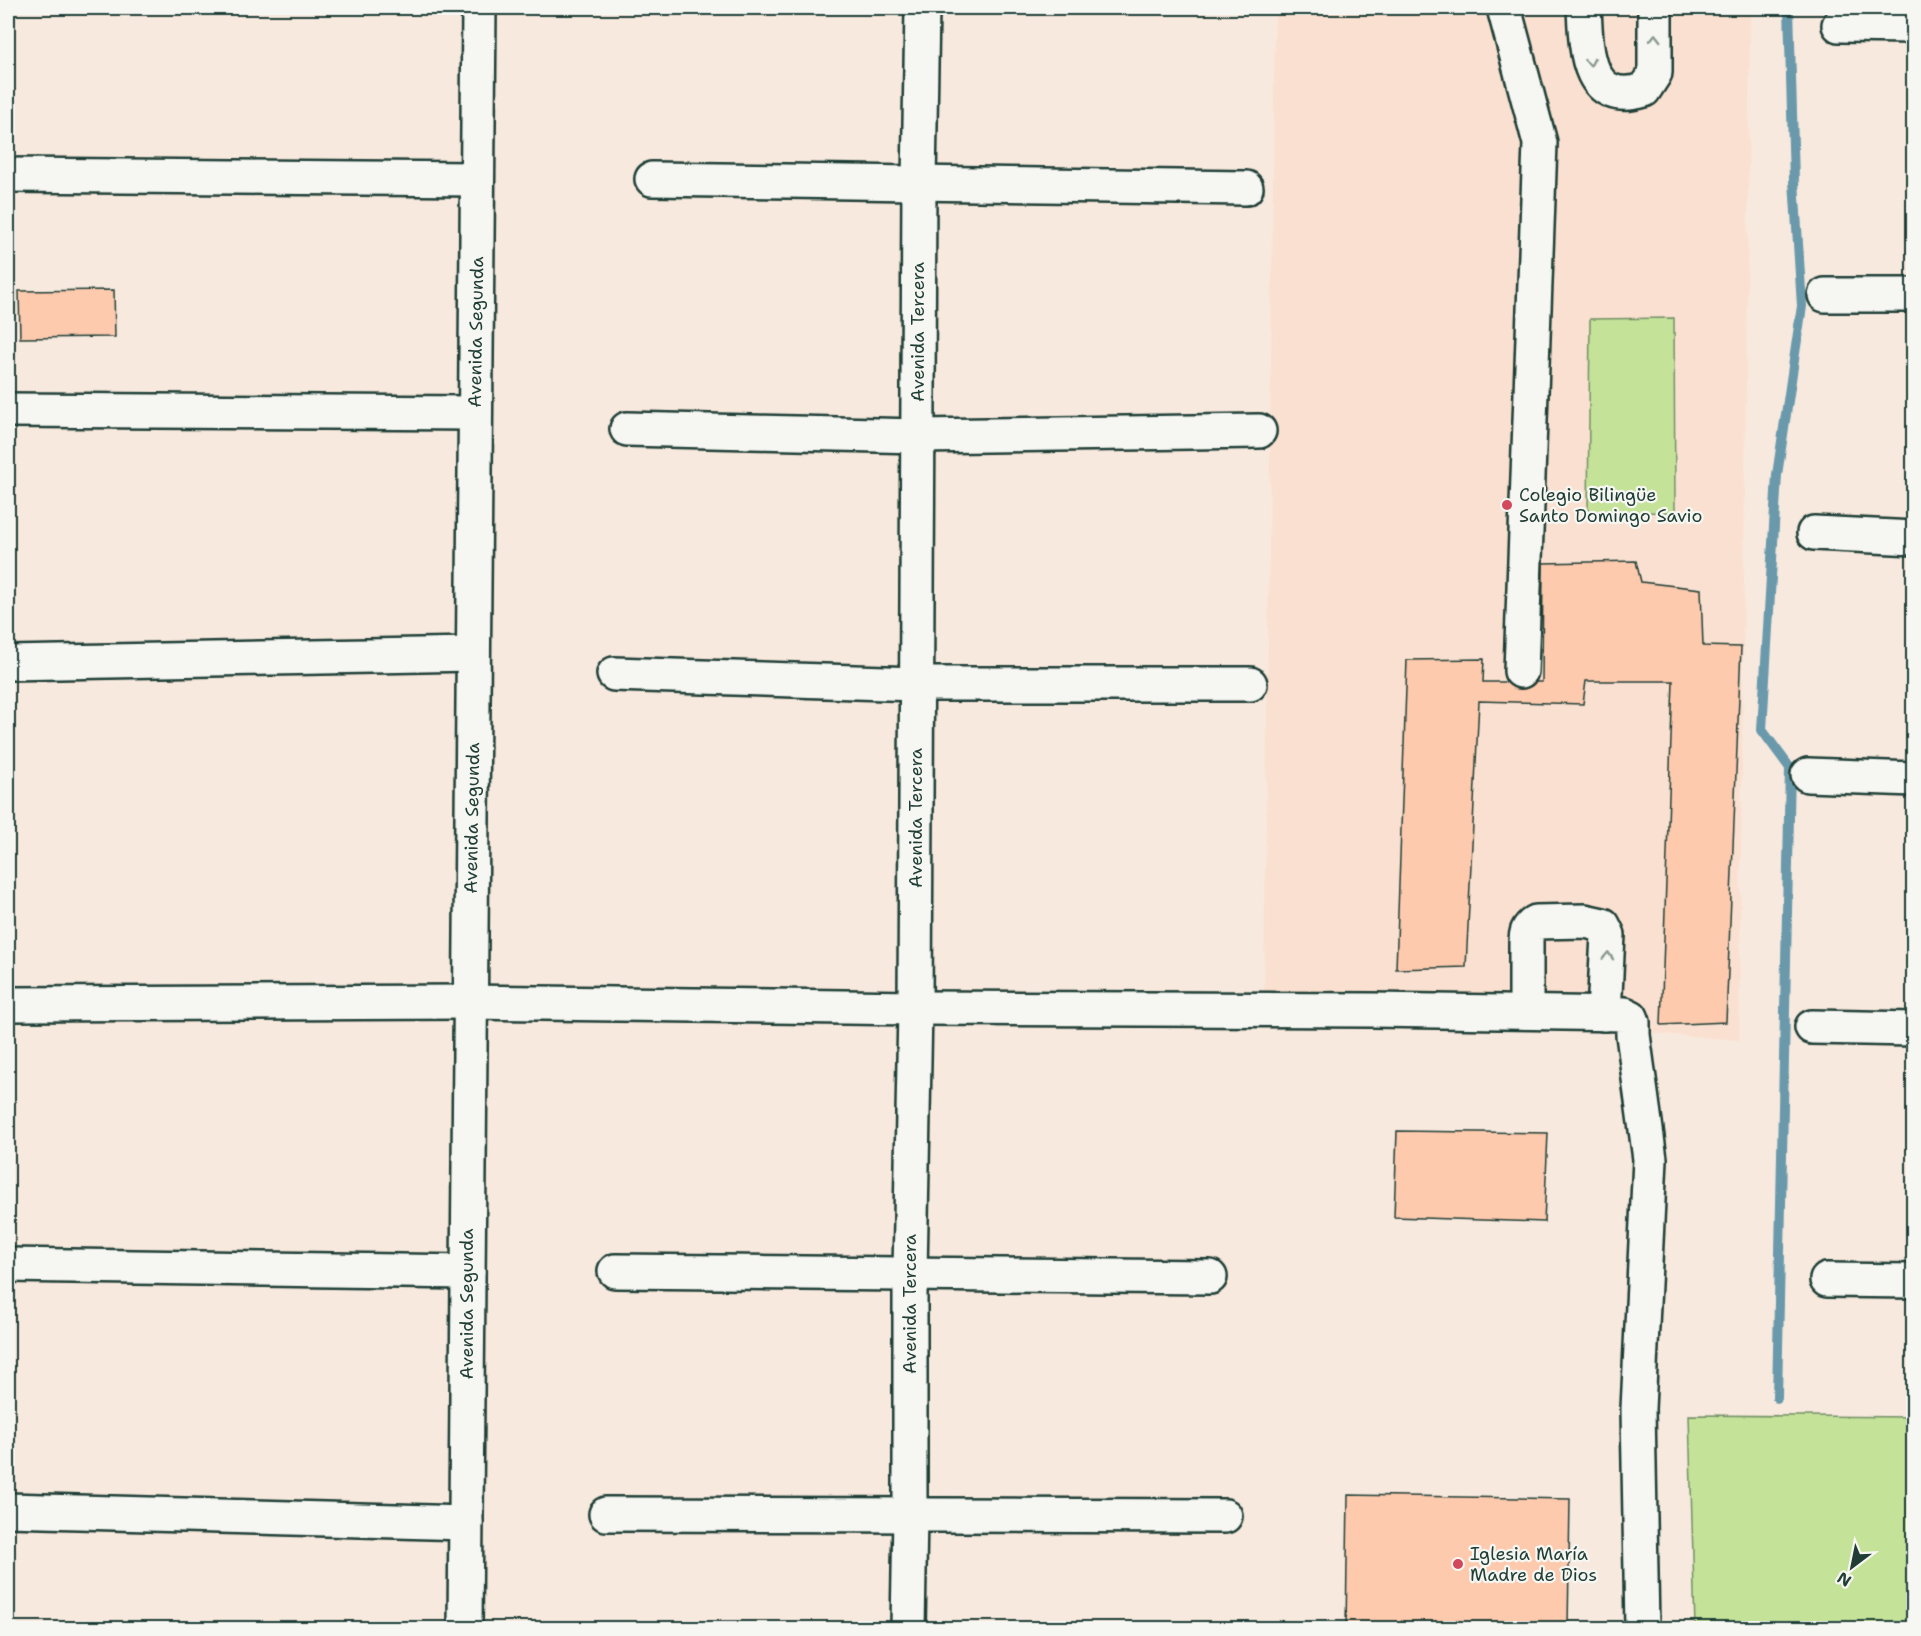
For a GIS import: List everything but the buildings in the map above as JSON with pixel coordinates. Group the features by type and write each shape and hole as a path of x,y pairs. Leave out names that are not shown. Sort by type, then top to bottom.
{"street":[{"name":"Avenida Segunda","path":"465,1629 479,8"},
{"name":"Avenida Tercera","path":"908,1629 922,8"},
{"path":"1504,8 1540,143 1521,670"},
{"path":"1584,8 1591,72 1607,90 1628,95 1644,90 1655,73 1655,8"},
{"path":"1839,25 1914,26"},
{"path":"8,175 477,179"},
{"path":"652,179 1246,188"},
{"path":"1825,295 1914,295"},
{"path":"8,410 475,413"},
{"path":"627,429 918,436 1259,431"},
{"path":"1814,533 1914,538"},
{"path":"8,663 473,654"},
{"path":"614,674 917,684 1250,684"},
{"path":"1808,775 1914,779"},
{"path":"1526,1012 1526,932 1536,922 1585,921 1603,925 1608,935 1604,1014"},
{"path":"8,1004 470,1002 1624,1014 1631,1017 1633,1022 1650,1159 1638,1409 1642,1629"},
{"path":"1812,1027 1914,1029"},
{"path":"8,1265 468,1272"},
{"path":"615,1271 1210,1277"},
{"path":"1827,1280 1914,1281"},
{"path":"8,1510 466,1523"},
{"path":"606,1514 1225,1516"}],"shaded area":[{"name":"Colegio Bilingüe Santo Domingo Savio","path":"1275,8 1750,8 1739,1040 1264,1003"}],"green space":[{"path":"1674,318 1675,512 1588,513 1590,319"},
{"path":"1689,1415 1913,1417 1913,1628 1695,1628"}],"waterway":[{"path":"1777,1398 1790,768 1762,730 1777,475 1802,306 1794,181 1789,8"}],"place":[{"name":"Colegio Bilingüe Santo Domingo Savio","path":"1507,505"},
{"name":"Iglesia María Madre de Dios","path":"1458,1564"}]}
